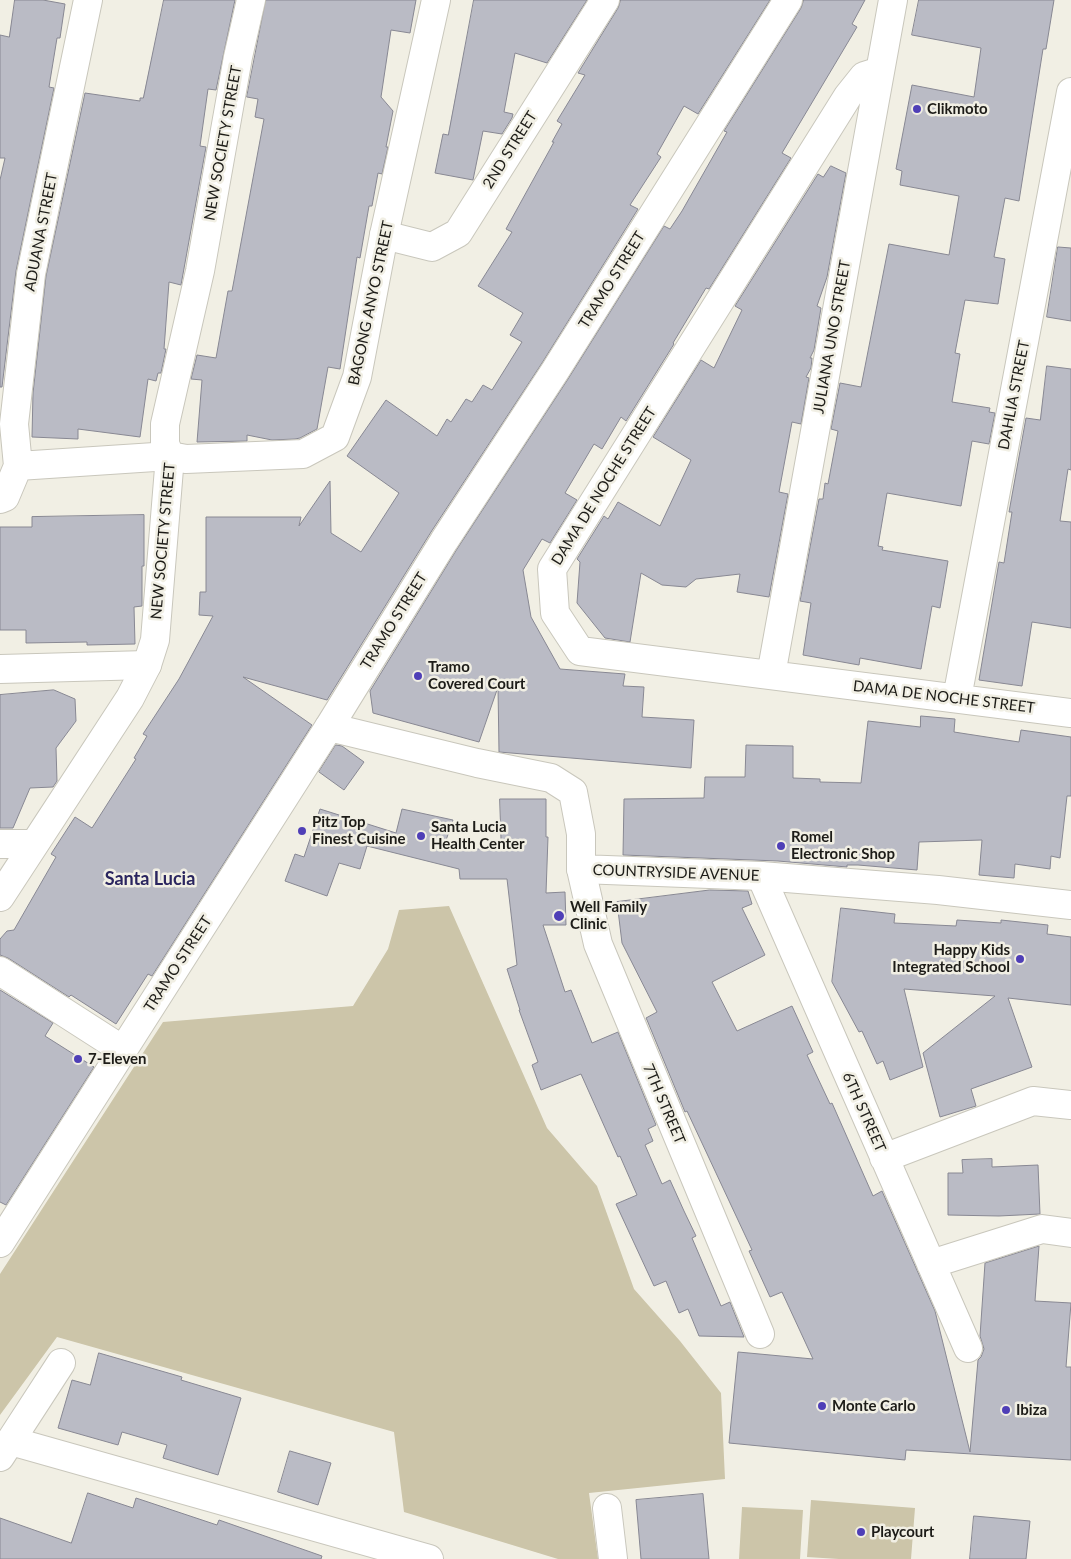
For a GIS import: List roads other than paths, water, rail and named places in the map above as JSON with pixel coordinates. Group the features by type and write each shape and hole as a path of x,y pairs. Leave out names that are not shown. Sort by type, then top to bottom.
{"street":[{"name":"ADUANA STREET","path":"18,466 14,424 31,274 88,0"},
{"name":"NEW SOCIETY STREET","path":"0,897 130,698 147,665 155,640 170,456 165,444 165,424 200,271 238,57 251,0"},
{"name":"BAGONG ANYO STREET","path":"18,466 170,456 186,459 303,454 335,438 357,377 384,235 436,0"},
{"name":"2ND STREET","path":"384,235 432,247 458,233 605,0"},
{"name":"TRAMO STREET","path":"0,1243 329,727 444,541 555,372 788,0"},
{"name":"JULIANA UNO STREET","path":"771,675 893,0"},
{"name":"DAMA DE NOCHE STREET","path":"880,71 864,76 848,96 552,569 555,613 580,651 1071,713"},
{"name":"DAHLIA STREET","path":"957,698 1071,92"},
{"path":"0,499 4,497 18,466"},
{"path":"0,669 147,665"},
{"name":"COUNTRYSIDE AVENUE","path":"329,727 477,763 552,778 573,792 580,834 581,869 761,876 938,890 1071,905"},
{"path":"0,844 34,844"},
{"name":"7TH STREET","path":"581,869 598,944 760,1334"},
{"name":"6TH STREET","path":"761,876 968,1348"},
{"path":"0,971 123,1050"},
{"path":"884,1158 1032,1101 1071,1105"},
{"path":"932,1264 1042,1229 1071,1233"},
{"path":"61,1363 5,1449 428,1559"},
{"path":"607,1508 612,1559"}],"place":[{"name":"Clikmoto","path":"917,109"},
{"name":"Tramo Covered Court","path":"418,676"},
{"name":"Pitz Top Finest Cuisine","path":"302,831"},
{"name":"Santa Lucia Health Center","path":"421,836"},
{"name":"Romel Electronic Shop","path":"781,846"},
{"name":"Well Family Clinic","path":"559,916"},
{"name":"Happy Kids Integrated School","path":"1020,959"},
{"name":"7-Eleven","path":"78,1059"},
{"name":"Monte Carlo","path":"822,1406"},
{"name":"Ibiza","path":"1006,1410"},
{"name":"Playcourt","path":"861,1532"}],"district":[{"name":"Santa Lucia","path":"150,879"}]}
